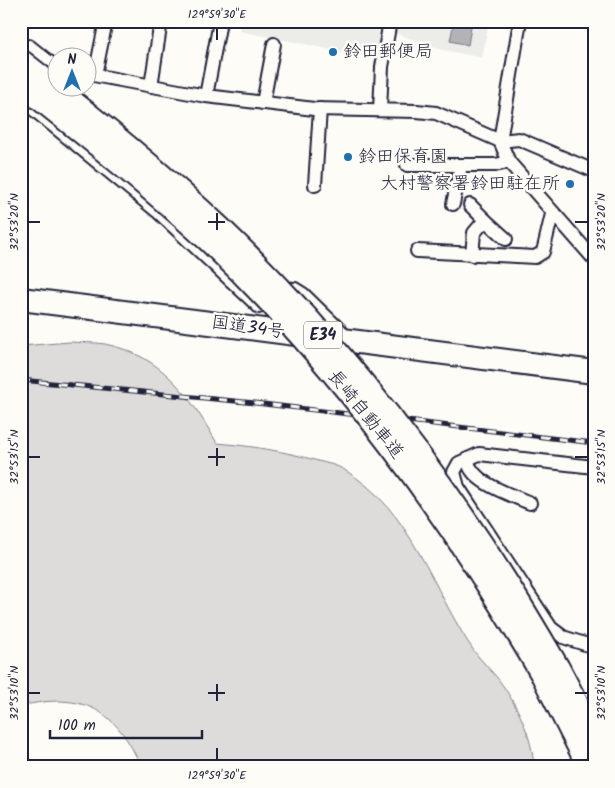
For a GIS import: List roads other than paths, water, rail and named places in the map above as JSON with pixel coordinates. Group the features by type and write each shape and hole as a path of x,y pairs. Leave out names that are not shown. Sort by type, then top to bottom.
{"highway":[{"name":"長崎自動車道","path":"21,61 136,152 219,227 298,307 373,393 443,485 494,559 551,672 589,767"},
{"name":"長崎自動車道","path":"21,84 124,166 208,241 286,319 359,404 428,495 594,736"},
{"name":"国道34号","path":"21,298 256,318 341,341 594,372"}],"street":[{"path":"98,50 106,21"},
{"path":"151,86 161,21"},
{"path":"206,96 219,27 217,21"},
{"path":"380,110 382,67 390,21"},
{"path":"520,21 500,141 509,162 552,214 594,259"},
{"path":"263,103 274,44"},
{"path":"21,49 29,46 48,61"},
{"path":"98,76 206,96 263,103 320,109 380,110 436,114 500,141 519,139 594,170"},
{"path":"21,99 156,211 256,318 266,295 272,290 295,289 303,294 341,331 341,341"},
{"path":"315,185 320,109"},
{"path":"407,165 495,165 509,162"},
{"path":"453,204 461,165"},
{"path":"470,205 506,239"},
{"path":"417,251 535,257 543,252 552,214"},
{"path":"472,255 474,233 485,220"},
{"path":"594,467 479,454 459,463 454,472 458,487 551,628 563,637 594,647"},
{"path":"468,459 468,466 478,479 530,503"}],"railway":[{"path":"21,380 255,403 594,443"}],"place":[{"name":"鈴田郵便局","path":"333,52"},
{"name":"鈴田保育園","path":"348,157"},
{"name":"大村警察署鈴田駐在所","path":"570,184"}]}
